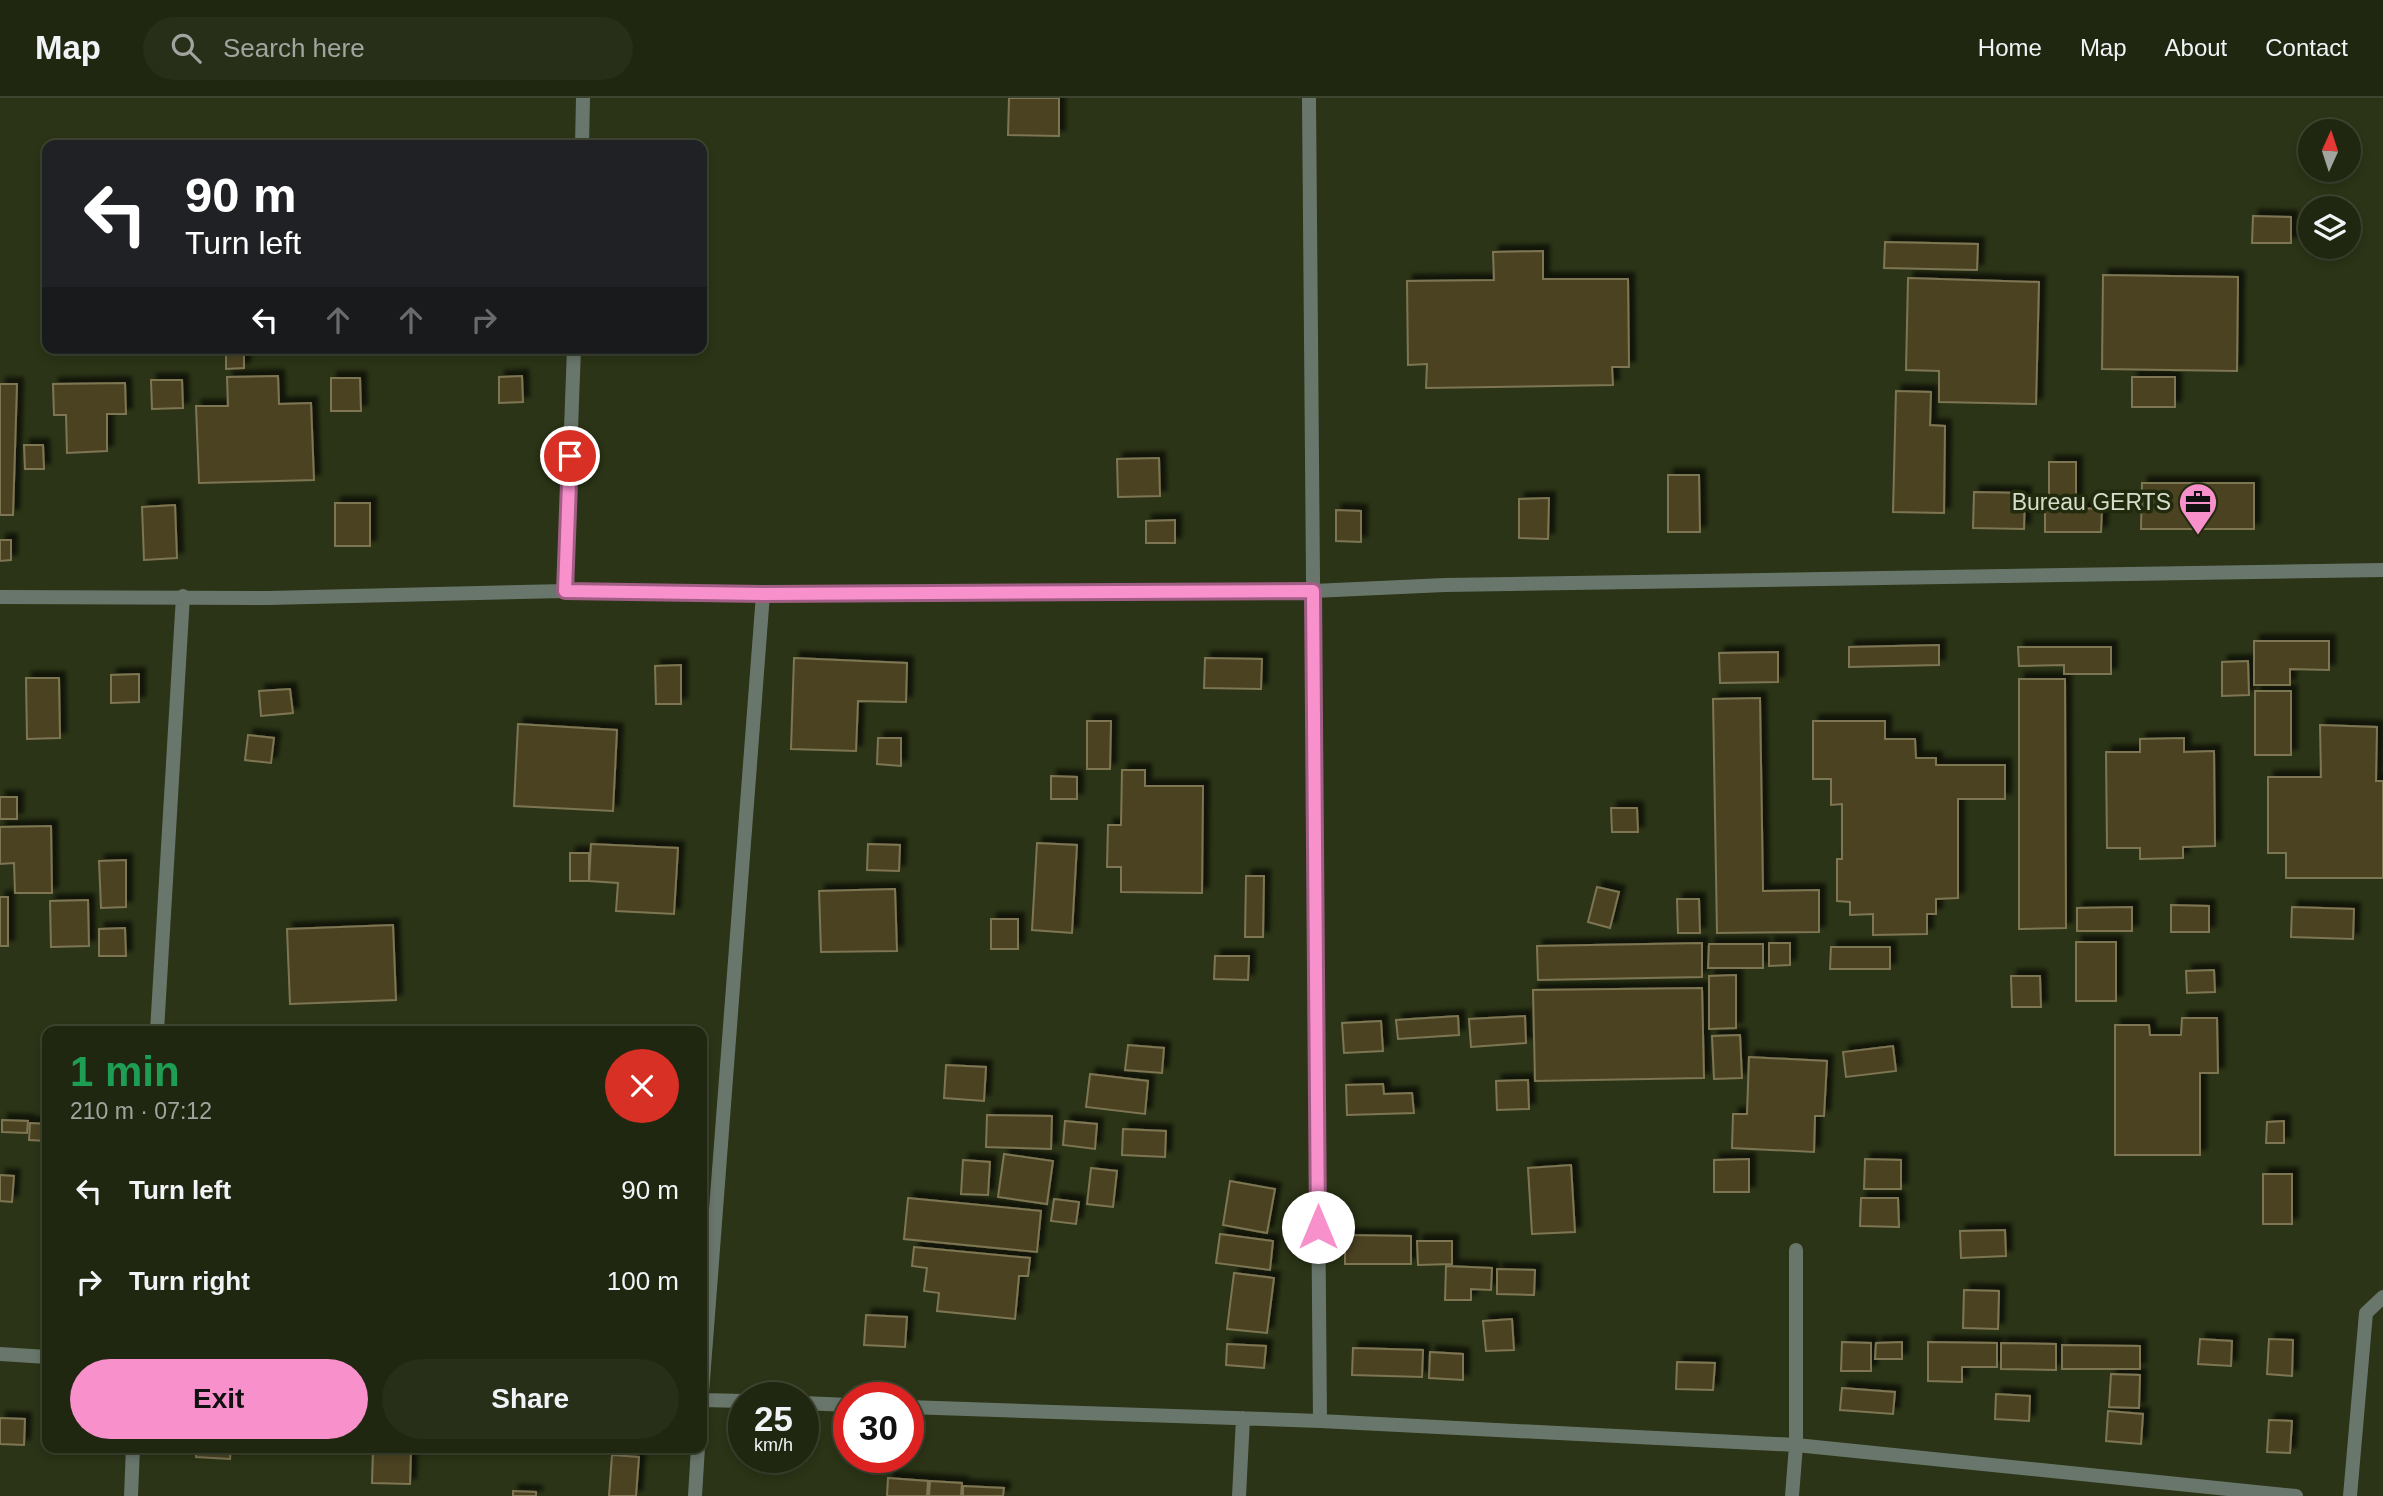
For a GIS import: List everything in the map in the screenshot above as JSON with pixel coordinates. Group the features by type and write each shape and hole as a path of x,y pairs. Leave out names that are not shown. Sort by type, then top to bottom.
{"street":[{"path":"582,140 583,98"},
{"path":"1309,98 1320,1421"},
{"path":"565,591 574,354"},
{"path":"0,597 268,598 565,591 763,594 1313,591 1446,585 2383,570"},
{"path":"707,1327 763,594"},
{"path":"158,1026 183,596"},
{"path":"1792,1496 1796,1445 1796,1250"},
{"path":"2350,1496 2366,1313 2383,1297"},
{"path":"0,1354 42,1357"},
{"path":"707,1400 728,1401"},
{"path":"924,1408 1320,1421 1796,1445 2296,1496"},
{"path":"1239,1496 1243,1419"},
{"path":"131,1496 133,1453"},
{"path":"695,1496 698,1453"}],"building":[{"path":"1009,98 1059,98 1059,136 1008,135"},
{"path":"2253,216 2291,217 2291,243 2252,243"},
{"path":"1885,242 1978,244 1977,270 1884,268"},
{"path":"1543,251 1543,279 1628,279 1629,367 1612,367 1613,385 1426,388 1427,364 1408,365 1407,281 1494,280 1493,252"},
{"path":"2103,275 2238,277 2237,371 2102,369"},
{"path":"1908,278 2039,282 2036,404 1939,402 1939,371 1906,370"},
{"path":"226,354 244,354 244,368 226,369"},
{"path":"278,376 279,404 311,403 314,480 199,483 196,406 228,406 227,377"},
{"path":"522,376 523,402 499,403 499,377"},
{"path":"2132,377 2175,377 2175,407 2132,407"},
{"path":"331,378 360,378 361,411 331,411"},
{"path":"151,380 182,380 183,408 152,409"},
{"path":"125,383 126,414 107,414 107,451 67,453 66,415 54,415 53,384"},
{"path":"0,384 17,384 13,515 0,515"},
{"path":"1896,391 1931,392 1930,425 1945,426 1944,513 1893,512"},
{"path":"24,445 43,445 44,469 25,469"},
{"path":"1159,458 1160,496 1118,497 1117,459"},
{"path":"2049,462 2076,462 2076,502 2049,502"},
{"path":"1668,475 1699,475 1700,532 1668,532"},
{"path":"2142,483 2254,483 2254,529 2141,529"},
{"path":"1974,492 2025,493 2024,529 1973,528"},
{"path":"1549,498 1548,539 1519,538 1519,499"},
{"path":"335,503 370,503 370,546 335,546"},
{"path":"175,505 177,558 144,560 142,507"},
{"path":"2045,507 2102,509 2101,532 2045,532"},
{"path":"1336,510 1361,511 1361,542 1336,541"},
{"path":"1175,520 1175,543 1146,543 1146,521"},
{"path":"0,540 11,540 11,560 0,561"},
{"path":"2254,641 2329,641 2329,670 2290,669 2290,685 2254,685"},
{"path":"1939,645 1939,665 1849,667 1849,647"},
{"path":"2018,647 2111,647 2111,674 2064,674 2064,665 2019,666"},
{"path":"1778,652 1778,682 1720,683 1719,653"},
{"path":"794,658 907,663 906,702 858,701 856,751 791,749"},
{"path":"1205,658 1262,659 1261,689 1204,688"},
{"path":"2248,661 2249,695 2222,696 2222,662"},
{"path":"681,665 681,704 656,704 655,666"},
{"path":"139,674 139,702 111,703 111,675"},
{"path":"26,678 59,678 60,738 27,739"},
{"path":"2019,679 2065,679 2066,928 2019,929"},
{"path":"290,689 293,713 261,716 259,691"},
{"path":"2255,691 2291,691 2291,755 2255,755"},
{"path":"1760,698 1763,891 1819,890 1819,932 1717,933 1713,699"},
{"path":"1087,721 1111,721 1110,769 1087,769"},
{"path":"1813,721 1885,721 1885,739 1915,739 1916,758 1936,758 1936,765 2005,765 2005,799 1958,799 1958,898 1936,899 1936,914 1927,914 1927,934 1873,935 1873,914 1850,915 1850,902 1837,901 1837,859 1842,859 1842,804 1831,805 1831,779 1813,779"},
{"path":"518,724 617,730 613,811 514,806"},
{"path":"2320,725 2377,727 2376,781 2383,781 2383,878 2286,878 2286,853 2268,853 2268,777 2321,777"},
{"path":"248,735 274,738 271,763 245,760"},
{"path":"878,738 901,738 901,766 877,764"},
{"path":"2184,738 2184,752 2214,751 2215,846 2183,847 2183,858 2140,859 2140,848 2107,848 2106,752 2140,752 2140,739"},
{"path":"1122,770 1145,770 1145,786 1203,786 1202,893 1121,892 1121,867 1107,867 1108,825 1121,825"},
{"path":"1051,776 1077,777 1077,799 1051,799"},
{"path":"0,797 17,797 17,819 0,819"},
{"path":"1611,808 1637,808 1638,832 1612,832"},
{"path":"51,826 52,893 15,893 14,863 0,864 0,827"},
{"path":"1037,843 1077,845 1072,933 1032,930"},
{"path":"591,844 678,848 674,914 616,911 618,883 589,881"},
{"path":"868,844 900,845 899,871 867,870"},
{"path":"570,853 589,853 589,881 570,881"},
{"path":"126,860 126,907 101,908 99,861"},
{"path":"1246,876 1264,876 1263,937 1245,937"},
{"path":"1597,887 1619,892 1610,928 1588,922"},
{"path":"895,889 897,951 821,952 819,891"},
{"path":"0,897 8,897 8,946 0,946"},
{"path":"1677,899 1699,899 1700,933 1678,933"},
{"path":"88,900 89,946 51,947 50,901"},
{"path":"2171,905 2209,906 2209,932 2171,932"},
{"path":"2132,907 2132,931 2077,931 2077,908"},
{"path":"2292,907 2354,909 2353,939 2291,937"},
{"path":"991,919 1018,919 1018,949 991,949"},
{"path":"393,925 396,1000 290,1004 287,929"},
{"path":"125,928 126,956 99,956 99,929"},
{"path":"2076,942 2116,942 2116,1001 2076,1001"},
{"path":"1702,943 1702,977 1538,980 1537,946"},
{"path":"1769,943 1790,943 1790,965 1769,966"},
{"path":"1709,944 1763,944 1763,968 1708,968"},
{"path":"1831,947 1890,947 1890,969 1830,969"},
{"path":"1215,956 1249,956 1248,980 1214,979"},
{"path":"2214,970 2215,992 2187,993 2186,971"},
{"path":"1736,975 1736,1028 1709,1029 1709,976"},
{"path":"2011,976 2040,976 2041,1007 2012,1007"},
{"path":"1702,988 1704,1078 1535,1081 1533,990"},
{"path":"1458,1016 1459,1035 1398,1039 1396,1020"},
{"path":"1525,1016 1526,1043 1471,1047 1469,1019"},
{"path":"2182,1018 2217,1018 2218,1073 2200,1073 2200,1155 2115,1155 2115,1025 2149,1025 2150,1035 2181,1035"},
{"path":"1381,1021 1383,1051 1344,1053 1342,1023"},
{"path":"1740,1035 1742,1078 1714,1079 1712,1036"},
{"path":"1128,1045 1164,1048 1162,1073 1125,1070"},
{"path":"1893,1046 1896,1071 1846,1077 1843,1052"},
{"path":"1749,1057 1827,1061 1824,1116 1815,1116 1814,1152 1732,1148 1733,1114 1747,1114"},
{"path":"946,1065 986,1067 984,1101 944,1098"},
{"path":"1090,1074 1148,1081 1145,1114 1086,1107"},
{"path":"1528,1080 1529,1109 1497,1110 1496,1081"},
{"path":"1383,1084 1384,1094 1412,1093 1414,1113 1347,1115 1346,1085"},
{"path":"987,1115 1052,1116 1051,1149 986,1147"},
{"path":"2,1120 28,1121 27,1133 2,1132"},
{"path":"1065,1121 1097,1124 1095,1149 1063,1145"},
{"path":"2284,1121 2284,1143 2266,1143 2267,1122"},
{"path":"30,1123 42,1124 42,1141 29,1140"},
{"path":"1123,1129 1166,1131 1165,1157 1122,1155"},
{"path":"1004,1154 1053,1161 1047,1204 998,1197"},
{"path":"1749,1159 1749,1192 1714,1192 1714,1160"},
{"path":"1865,1159 1901,1160 1901,1189 1864,1189"},
{"path":"963,1160 990,1162 988,1195 961,1194"},
{"path":"1571,1165 1575,1232 1532,1234 1528,1168"},
{"path":"1091,1168 1117,1171 1113,1207 1087,1204"},
{"path":"2263,1174 2292,1174 2292,1224 2263,1224"},
{"path":"0,1175 14,1176 12,1202 0,1201"},
{"path":"1230,1181 1275,1189 1267,1233 1223,1225"},
{"path":"908,1198 1041,1211 1037,1252 904,1239"},
{"path":"1861,1198 1898,1198 1899,1227 1860,1226"},
{"path":"1054,1199 1079,1202 1076,1224 1051,1221"},
{"path":"2005,1230 2006,1256 1961,1258 1960,1231"},
{"path":"1220,1234 1273,1241 1270,1270 1216,1263"},
{"path":"1345,1235 1411,1236 1411,1264 1345,1264"},
{"path":"1417,1241 1452,1241 1452,1264 1418,1265"},
{"path":"914,1247 1030,1258 1028,1276 1019,1276 1015,1319 937,1311 939,1293 924,1291 927,1268 912,1266"},
{"path":"1446,1266 1492,1268 1491,1290 1471,1289 1471,1300 1445,1300"},
{"path":"1497,1269 1535,1270 1534,1295 1497,1294"},
{"path":"1234,1273 1274,1278 1267,1333 1227,1329"},
{"path":"1964,1290 1999,1291 1998,1329 1963,1328"},
{"path":"866,1315 907,1317 905,1347 864,1345"},
{"path":"1512,1319 1514,1350 1486,1351 1483,1321"},
{"path":"2200,1339 2232,1341 2231,1366 2198,1364"},
{"path":"2269,1339 2293,1340 2292,1376 2267,1374"},
{"path":"1842,1342 1871,1343 1871,1371 1841,1371"},
{"path":"1902,1342 1902,1359 1875,1359 1876,1343"},
{"path":"1928,1342 1997,1343 1997,1367 1962,1367 1962,1382 1928,1381"},
{"path":"2001,1343 2056,1344 2056,1370 2001,1369"},
{"path":"1227,1344 1266,1346 1264,1368 1226,1365"},
{"path":"2062,1345 2140,1346 2140,1369 2062,1369"},
{"path":"1353,1348 1423,1350 1422,1377 1352,1375"},
{"path":"1430,1352 1463,1354 1463,1380 1429,1378"},
{"path":"1677,1362 1715,1363 1713,1390 1676,1389"},
{"path":"2111,1374 2140,1375 2139,1408 2109,1407"},
{"path":"1842,1388 1895,1392 1893,1414 1840,1410"},
{"path":"1996,1394 2030,1396 2029,1421 1995,1419"},
{"path":"2108,1411 2143,1414 2141,1444 2106,1441"},
{"path":"0,1418 25,1419 24,1445 0,1444"},
{"path":"2269,1420 2292,1421 2290,1453 2267,1452"},
{"path":"196,1453 230,1453 230,1459 196,1457"},
{"path":"373,1453 411,1453 410,1484 372,1483"},
{"path":"612,1455 639,1457 636,1496 609,1496"},
{"path":"888,1478 928,1481 927,1496 887,1496"},
{"path":"930,1481 962,1483 961,1496 929,1496"},
{"path":"963,1486 1004,1488 1003,1496 963,1496"},
{"path":"513,1491 536,1492 536,1496 513,1496"}],"place":[{"name":"Bureau GERTS","path":"2198,536"}],"route":[{"path":"570,456 565,591 763,594 1313,591 1318,1227"}]}
